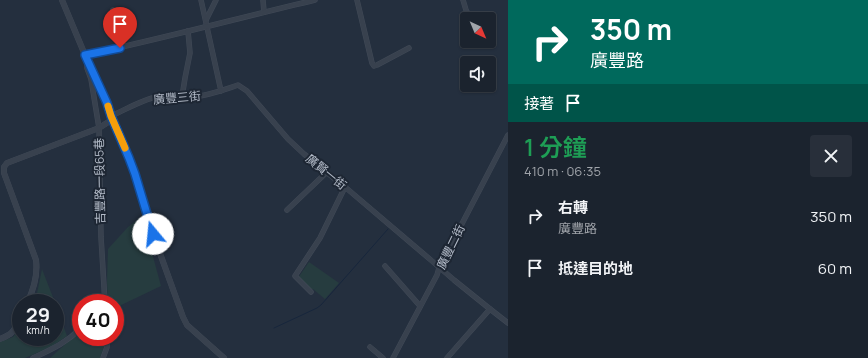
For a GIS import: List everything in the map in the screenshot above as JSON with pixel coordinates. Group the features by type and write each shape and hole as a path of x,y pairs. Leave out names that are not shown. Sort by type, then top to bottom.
{"street":[{"path":"62,0 86,58 107,103 135,174 153,234 182,317 186,325 224,358"},
{"path":"201,0 221,91"},
{"path":"206,20 216,0"},
{"path":"263,0 264,12"},
{"path":"86,58 120,48 315,0"},
{"path":"357,0 374,66 377,66 409,48"},
{"path":"464,0 467,12"},
{"path":"112,10 120,48"},
{"path":"182,98 190,53 188,31"},
{"name":"吉豐路一段65巷","path":"86,58 99,128 101,237 104,294"},
{"name":"廣賢一街","path":"221,91 238,85 247,91 293,144 432,260 439,268 508,323"},
{"name":"廣豐三街","path":"32,294 37,270 36,260 4,173 4,167 7,163 99,128 112,117 158,96 182,98 204,96 221,91"},
{"name":"廣豐二街","path":"393,358 508,135"},
{"path":"287,210 327,172"},
{"path":"311,292 295,276 320,238 345,187"},
{"path":"385,266 420,306"},
{"path":"447,358 490,309"},
{"path":"0,339 12,333"},
{"path":"33,358 56,347 72,337"},
{"path":"103,358 107,346"},
{"path":"370,347 383,358"}],"green space":[{"path":"142,216 161,286 124,304 124,294 108,294 108,249 128,227"},
{"path":"309,262 339,283 325,299 298,278"},
{"path":"42,269 52,294 37,294"},
{"path":"64,328 67,336 64,338"},
{"path":"12,337 12,346 52,346 25,358 0,358 0,342"},
{"path":"72,338 72,346 104,347 100,358 50,358"}],"waterway":[{"path":"274,328 321,305 388,229"}],"slow traffic":[{"path":"108,106 125,148"}],"route":[{"path":"120,48 85,55 107,103 129,158 153,234"}]}
